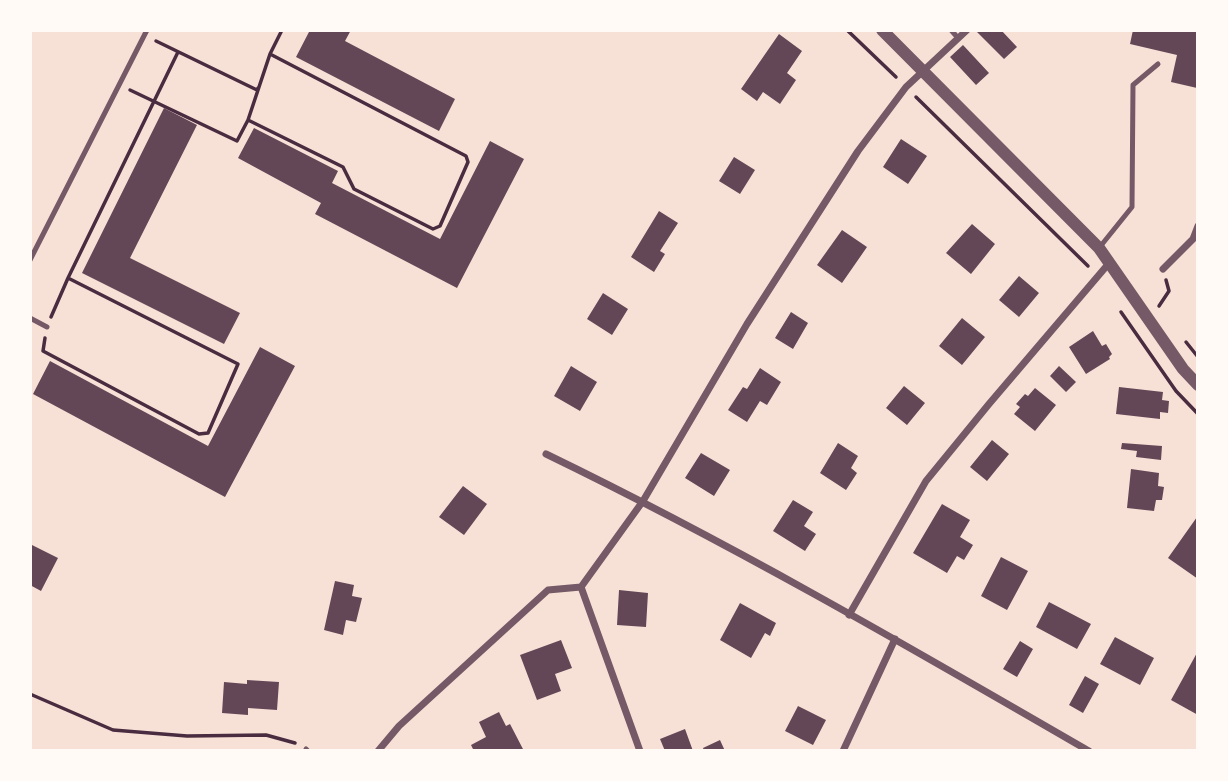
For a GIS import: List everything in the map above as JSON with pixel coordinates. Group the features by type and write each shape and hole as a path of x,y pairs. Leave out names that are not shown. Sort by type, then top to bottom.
{"street":[{"path":"882,30 1100,248 1183,369 1198,385"},
{"path":"378,751 399,726 548,590 581,587 643,501 747,324 858,151 906,87 967,30"},
{"path":"1163,269 1193,239 1198,226"},
{"path":"849,615 926,481 1111,262"},
{"path":"546,454 643,501 895,639 1089,751"},
{"path":"581,587 640,751"},
{"path":"843,751 895,639"}],"lane":[{"path":"951,30 958,38"},
{"path":"30,260 146,33"},
{"path":"1100,248 1132,207 1133,85 1158,64"},
{"path":"30,318 47,327"}],"path":[{"path":"146,33 178,52 257,90 282,30"},
{"path":"847,30 1081,258 1098,278"},
{"path":"68,278 238,364 208,433 199,434 43,351 47,327 68,278 178,52"},
{"path":"248,120 343,167 354,189 433,229 440,226 468,162 466,156 270,54"},
{"path":"119,85 237,141 248,120 270,54"},
{"path":"1159,306 1169,291 1163,269"},
{"path":"1117,305 1176,391 1198,414"},
{"path":"30,694 113,730 187,736 266,735 289,741 307,750"}],"building":[{"path":"310,30 351,30 345,41 455,99 439,131 296,57"},
{"path":"1001,30 1017,47 1004,59 977,32"},
{"path":"1133,30 1198,30 1197,88 1171,82 1177,55 1130,44"},
{"path":"779,34 802,51 787,73 796,80 780,104 763,92 757,101 741,89"},
{"path":"963,45 989,73 976,85 950,57"},
{"path":"164,108 197,125 130,258 240,313 224,344 82,273"},
{"path":"254,128 338,171 332,183 440,239 490,141 524,159 457,288 315,214 321,203 238,158"},
{"path":"901,139 927,156 908,184 883,167"},
{"path":"734,157 755,170 740,194 719,181"},
{"path":"659,211 678,223 660,251 665,254 654,272 631,257"},
{"path":"972,224 995,244 971,274 946,253"},
{"path":"842,230 867,247 842,283 817,265"},
{"path":"1019,276 1039,293 1019,317 999,300"},
{"path":"603,293 628,309 612,335 587,319"},
{"path":"791,312 808,323 793,349 775,338"},
{"path":"962,318 985,337 962,365 939,346"},
{"path":"1093,331 1102,346 1106,344 1112,354 1110,359 1086,374 1069,347"},
{"path":"260,347 295,366 225,497 33,394 50,361 208,446"},
{"path":"571,366 597,382 580,411 554,396"},
{"path":"1059,366 1076,382 1066,392 1050,376"},
{"path":"760,368 781,382 767,405 760,401 747,422 728,410 743,387 747,389"},
{"path":"904,386 925,403 907,425 886,408"},
{"path":"1119,387 1163,392 1162,400 1169,401 1168,413 1160,412 1160,419 1116,414"},
{"path":"1035,388 1056,405 1035,431 1014,414 1020,407 1016,404"},
{"path":"992,440 1009,454 987,481 970,467"},
{"path":"838,443 858,456 851,468 857,473 846,490 820,473"},
{"path":"1122,443 1162,446 1161,460 1136,457 1137,451 1121,449"},
{"path":"701,453 730,470 714,496 685,478"},
{"path":"1131,469 1159,473 1158,486 1164,487 1162,500 1156,500 1154,511 1127,508"},
{"path":"463,486 487,504 464,535 439,517"},
{"path":"793,500 813,512 804,526 816,534 805,551 773,531"},
{"path":"942,504 970,520 960,537 973,545 964,560 957,556 947,573 913,553"},
{"path":"1198,518 1198,579 1168,558"},
{"path":"30,544 58,558 41,591 30,585"},
{"path":"1001,557 1028,571 1007,610 981,596"},
{"path":"335,581 354,585 352,596 362,598 356,622 346,620 343,635 324,630"},
{"path":"619,590 648,593 646,627 617,625"},
{"path":"1049,602 1091,624 1077,649 1036,627"},
{"path":"740,603 776,623 770,636 765,633 751,658 720,640"},
{"path":"1115,637 1154,658 1140,685 1100,664"},
{"path":"561,640 572,668 555,674 561,691 537,700 520,655"},
{"path":"1020,641 1033,649 1017,677 1003,669"},
{"path":"1198,651 1198,715 1171,700"},
{"path":"1085,676 1099,684 1083,713 1069,705"},
{"path":"247,680 279,682 277,710 248,708 248,715 222,713 224,682 247,684"},
{"path":"798,706 826,720 813,745 785,731"},
{"path":"499,712 506,726 510,724 524,751 474,751 471,745 486,737 479,722"},
{"path":"685,729 693,751 665,751 660,739"},
{"path":"720,740 725,751 704,751 703,748"}]}
